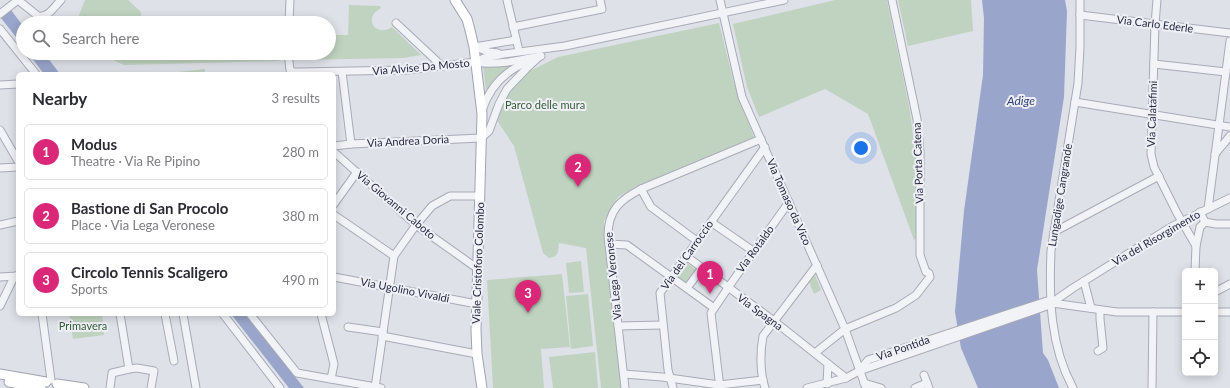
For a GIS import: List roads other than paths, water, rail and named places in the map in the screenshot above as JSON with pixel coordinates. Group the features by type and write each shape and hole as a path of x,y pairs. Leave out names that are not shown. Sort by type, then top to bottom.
{"main road":[{"path":"455,0 467,19 476,62"},
{"name":"Viale Cristoforo Colombo","path":"476,62 482,114 477,304 477,354 482,388"},
{"path":"0,374 50,385"},
{"path":"0,380 84,388"}],"street":[{"path":"44,16 61,0"},
{"path":"289,16 290,0"},
{"path":"507,0 519,51"},
{"path":"513,27 602,9 600,0"},
{"name":"Via Tomaso da Vico","path":"720,0 742,96 845,329 865,385"},
{"name":"Viale Cristoforo Colombo","path":"476,62 484,58 519,51 564,46 784,0"},
{"name":"Via Porta Catena","path":"845,329 896,308 916,296 930,277 930,273 926,272 920,255 920,152 917,119 892,0"},
{"name":"Lungadige Cangrande","path":"1072,388 1057,348 1048,303 1054,232 1075,102 1080,47 1080,0"},
{"name":"Via Calatafimi","path":"1157,0 1151,154 1159,176 1181,222 1196,246"},
{"path":"0,14 14,2 38,16"},
{"name":"Via Carlo Ederle","path":"1080,15 1230,32"},
{"path":"396,23 442,66"},
{"path":"0,29 16,49"},
{"path":"474,47 516,40"},
{"path":"1208,209 1230,41"},
{"name":"Viale Cristoforo Colombo","path":"482,114 488,97 495,85 503,77 520,65 564,46"},
{"name":"Viale Cristoforo Colombo","path":"474,47 490,52 504,54"},
{"name":"Viale Cristoforo Colombo","path":"476,62 508,62 541,56"},
{"name":"Viale Cristoforo Colombo","path":"482,138 489,131 499,104 508,89 526,69 541,56"},
{"path":"25,60 34,72"},
{"name":"Via Alvise Da Mosto","path":"288,60 290,70 293,72"},
{"name":"Via Alvise Da Mosto","path":"336,72 407,70 476,62"},
{"path":"1154,64 1226,72"},
{"path":"342,72 351,144"},
{"path":"0,85 16,84"},
{"path":"1075,102 1230,127"},
{"path":"0,130 16,158"},
{"path":"1215,154 1230,136"},
{"name":"Via Andrea Doria","path":"336,146 482,138"},
{"name":"Via Lega Veronese","path":"625,388 609,244 608,226 614,211 618,204 628,196 642,189 761,139"},
{"name":"Via del Carroccio","path":"673,388 670,378 660,293 765,147"},
{"name":"Via Giovanni Caboto","path":"336,154 416,225 478,269"},
{"path":"0,168 16,167"},
{"path":"336,201 356,172"},
{"path":"1054,232 1159,176"},
{"path":"642,189 651,207 697,241"},
{"path":"252,316 297,373 377,388 394,256 416,225 432,206 450,196 480,196"},
{"name":"Via del Risorgimento","path":"1048,303 1181,222 1230,198"},
{"name":"Via Rotaldo","path":"714,308 789,202"},
{"path":"1200,212 1205,222"},
{"path":"336,216 394,256"},
{"path":"0,225 16,221"},
{"path":"711,222 753,251"},
{"path":"1205,222 1230,224"},
{"path":"1195,268 1196,246 1200,227 1205,222"},
{"path":"609,244 627,245 714,308 711,312 719,387"},
{"name":"Via Spagna","path":"686,256 774,321 846,378"},
{"path":"765,388 763,380 761,345 763,336 817,264"},
{"path":"687,288 702,268"},
{"path":"0,277 16,276"},
{"path":"0,306 8,288 16,277"},
{"name":"Via Ugolino Vivaldi","path":"336,277 477,304"},
{"path":"0,281 8,288"},
{"path":"1084,281 1091,308"},
{"path":"1218,290 1230,284"},
{"path":"1048,303 1100,310 1182,312"},
{"name":"Via Pontida","path":"807,388 846,378 859,371 935,345 953,335 1048,303"},
{"path":"1173,312 1182,308"},
{"path":"1098,350 1103,348 1100,310"},
{"path":"1152,388 1153,312"},
{"path":"1218,312 1230,312"},
{"path":"42,316 50,385"},
{"path":"120,316 129,369"},
{"path":"165,316 174,361"},
{"path":"183,316 196,388"},
{"path":"225,316 280,388"},
{"path":"322,316 334,364 331,379"},
{"path":"618,326 663,325"},
{"path":"348,327 477,354"},
{"path":"815,353 845,329"},
{"path":"827,384 828,364"},
{"path":"110,388 112,373 137,368 154,371 151,388"},
{"path":"624,374 670,378 719,387 763,380"},
{"path":"915,388 928,385 924,375"},
{"path":"865,385 881,388"}],"water":[{"name":"Adige","path":"982,0 1065,0 1067,11 1064,97 1037,270 1043,353 1048,360 1059,388 978,388 961,348 955,312 964,211 983,75 984,18"},
{"path":"11,10 16,17 16,37 1,18"},
{"path":"33,60 49,60 58,72 42,72"},
{"path":"233,316 248,316 304,388 289,388"}],"place":[{"name":"Bastione di San Procolo","path":"578,187"},
{"name":"Modus","path":"710,294"},
{"name":"Circolo Tennis Scaligero","path":"528,313"}],"park label":[{"name":"Parco delle mura","path":"545,105"},
{"name":"Primavera","path":"83,326"}]}
